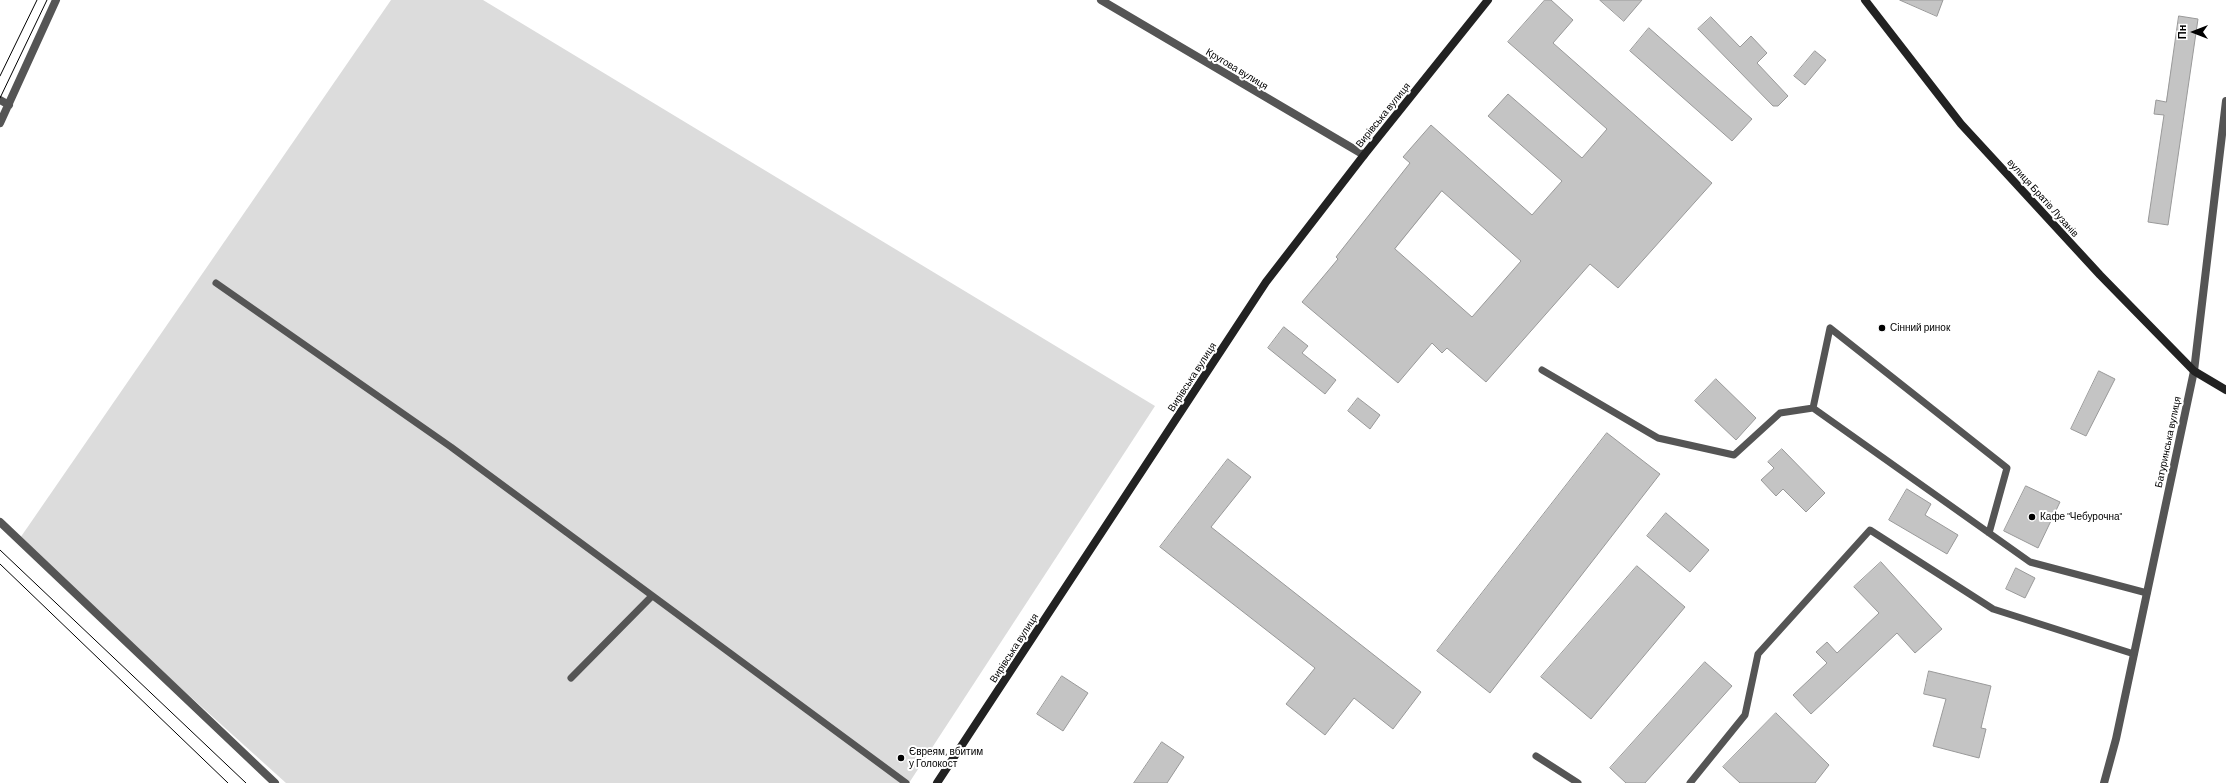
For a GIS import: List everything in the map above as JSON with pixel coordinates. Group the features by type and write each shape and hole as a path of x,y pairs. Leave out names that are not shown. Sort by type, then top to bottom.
{"main road":[{"name":"Вирівська вулиця","path":"937,783 1266,282 1364,155 1488,0"},
{"name":"вулиця Братів Лузанів","path":"1865,0 1961,124 2100,275 2194,371 2226,390"}],"street":[{"path":"0,123 56,0"},
{"name":"Кругова вулиця","path":"1106,1 1364,155"},
{"path":"0,100 8,105"},
{"name":"Батуринська вулиця","path":"2104,783 2116,739 2194,371 2226,101"},
{"path":"0,522 275,783"}],"lane":[{"path":"216,283 451,447 906,783"},
{"path":"1813,408 1830,328 2007,468 1989,533"},
{"path":"1542,370 1658,438 1734,455 1780,413 1813,408 2030,562 2147,593"},
{"path":"1690,783 1746,715 1758,654 1870,530 1993,609 2134,654"},
{"path":"571,678 652,596"},
{"path":"1536,756 1578,783"}],"shaded area":[{"path":"391,0 483,0 1155,406 909,783 286,783 18,541"}],"building":[{"path":"1545,0 1551,0 1573,20 1553,43 1712,183 1618,288 1590,264 1486,382 1447,348 1442,353 1432,343 1398,383 1302,302 1338,259 1336,257 1410,163 1403,157 1431,125 1532,215 1562,181 1488,116 1508,94 1582,158 1607,129 1508,42","holes":["1442,191 1521,261 1472,317 1395,249"]},
{"path":"1600,0 1642,0 1624,21"},
{"path":"1900,0 1943,0 1937,16"},
{"path":"2179,16 2198,19 2168,225 2148,222 2164,115 2154,114 2156,100 2166,102"},
{"path":"1711,17 1740,47 1751,36 1767,53 1757,63 1788,96 1778,106 1773,106 1698,29"},
{"path":"1649,28 1752,119 1732,141 1630,51"},
{"path":"1815,51 1826,60 1805,85 1794,76"},
{"path":"1284,327 1308,346 1302,353 1336,380 1325,394 1268,348"},
{"path":"2099,371 2115,379 2086,436 2071,429"},
{"path":"1716,379 1756,418 1736,440 1695,401"},
{"path":"1358,398 1380,415 1370,429 1348,411"},
{"path":"1607,433 1660,474 1490,693 1437,651"},
{"path":"1782,449 1825,493 1806,512 1783,489 1776,496 1761,480 1774,468 1768,462"},
{"path":"1228,459 1251,477 1211,527 1421,692 1393,729 1354,698 1325,735 1286,704 1315,668 1160,547"},
{"name":"Кафе \"Чебурочна\"","path":"2026,486 2060,502 2038,548 2004,531"},
{"path":"1907,489 1931,504 1925,515 1958,535 1947,554 1889,520"},
{"path":"1666,513 1709,550 1690,572 1647,536"},
{"path":"1881,562 1942,629 1915,653 1897,633 1811,714 1793,695 1827,663 1816,652 1827,642 1837,653 1879,613 1854,587"},
{"path":"1637,566 1685,607 1591,719 1541,677"},
{"path":"2016,568 2035,578 2025,598 2006,589"},
{"path":"1705,662 1732,686 1645,783 1626,783 1610,768"},
{"path":"1929,671 1991,686 1981,728 1986,729 1979,758 1933,746 1946,699 1924,694"},
{"path":"1062,676 1088,693 1063,731 1037,714"},
{"path":"1776,713 1829,765 1815,783 1740,783 1723,767"},
{"path":"1162,742 1184,757 1167,783 1134,783"}],"tram line":[{"path":"0,76 37,0"},
{"path":"0,98 47,0"},
{"path":"0,550 246,783"},
{"path":"0,564 228,783"}],"place":[{"name":"Сінний ринок","path":"1882,328"},
{"name":"Кафе \"Чебурочна\"","path":"2032,517"},
{"name":"Євреям, вбитим у Голокост","path":"901,758"}]}
